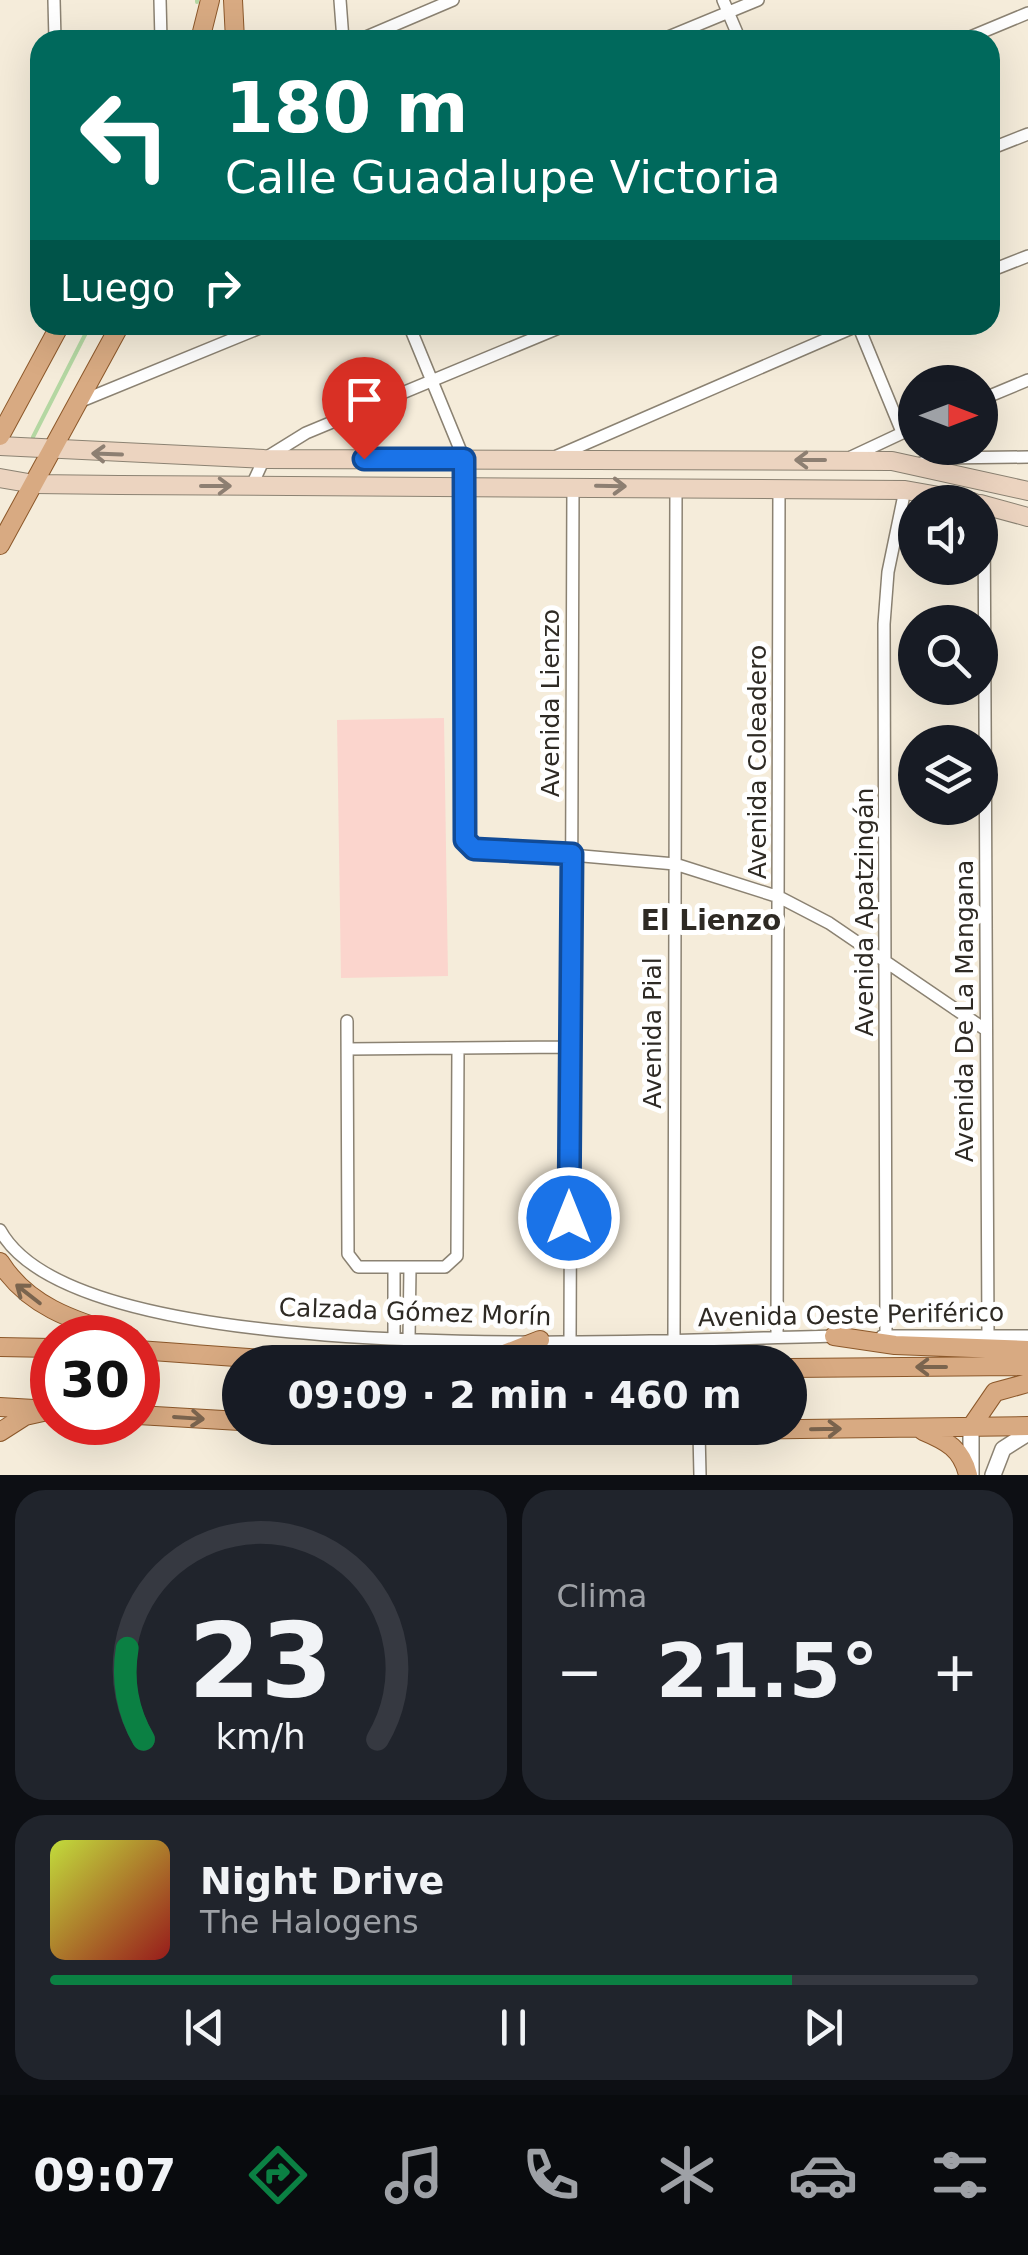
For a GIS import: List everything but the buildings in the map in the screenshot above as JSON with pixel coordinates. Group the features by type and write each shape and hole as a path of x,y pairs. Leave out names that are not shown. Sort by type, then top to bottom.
{"main road":[{"path":"202,30 210,0"},
{"path":"233,0 234,30"},
{"path":"0,436 54,335"},
{"path":"0,545 115,335"},
{"path":"0,409 28,384"},
{"path":"0,446 53,452 264,459 898,463"},
{"path":"920,465 1028,491"},
{"path":"914,485 942,470"},
{"path":"0,478 34,484 898,490"},
{"path":"998,509 1028,517"},
{"path":"0,1262 20,1290 62,1315"},
{"path":"834,1336 895,1345 1028,1350"},
{"path":"527,1345 540,1340"},
{"path":"160,1346 176,1351"},
{"path":"0,1347 30,1348"},
{"path":"160,1351 222,1355"},
{"path":"807,1368 1028,1366"},
{"path":"971,1426 995,1392 1028,1382"},
{"path":"0,1407 30,1409"},
{"path":"0,1432 30,1415"},
{"path":"160,1416 222,1420"},
{"path":"807,1430 971,1426 1028,1429"},
{"path":"914,1427 952,1444 969,1475"}],"street":[{"path":"54,0 55,30"},
{"path":"160,0 161,30"},
{"path":"340,0 342,30"},
{"path":"382,30 453,0"},
{"path":"679,30 726,6 758,0"},
{"path":"726,6 736,30"},
{"path":"987,30 1028,13"},
{"path":"1000,146 1028,134"},
{"path":"1000,267 1028,256"},
{"path":"79,402 243,335"},
{"path":"412,335 464,459 468,487 468,846 675,864 779,896 829,923 986,1030"},
{"path":"252,485 264,459 306,433 542,335"},
{"path":"548,460 835,335"},
{"path":"862,335 898,422"},
{"path":"998,392 1028,380"},
{"path":"846,460 898,434"},
{"path":"998,457 1028,457"},
{"name":"Avenida Lienzo","path":"570,1341 573,485"},
{"name":"Avenida Pial","path":"674,1339 676,487"},
{"name":"Avenida Coleadero","path":"777,1337 778,488"},
{"name":"Avenida Apatzingán","path":"886,1336 888,963 884,624 888,572 898,524"},
{"name":"Avenida De La Mangana","path":"980,585 988,1335"},
{"path":"347,1021 348,1254 358,1268 445,1267 457,1256 458,1048"},
{"path":"348,1050 569,1046"},
{"name":"Calzada Gómez Morín","path":"0,1230 21,1257 52,1276 143,1310 282,1331 409,1339 674,1339"},
{"path":"394,1268 394,1338"},
{"path":"409,1339 410,1268"},
{"name":"Avenida Oeste Periférico","path":"674,1339 1028,1336"},
{"path":"969,1475 971,1426"},
{"path":"993,1475 1003,1449 1028,1429"},
{"path":"700,1445 700,1475"}],"shaded area":[{"path":"444,718 448,976 341,978 337,720"}],"waterway":[{"path":"33,437 85,335"}],"district":[{"name":"El Lienzo","path":"711,920"}],"route":[{"path":"364,459 464,459 468,487 465,840 474,849 572,854 569,1218"}]}
